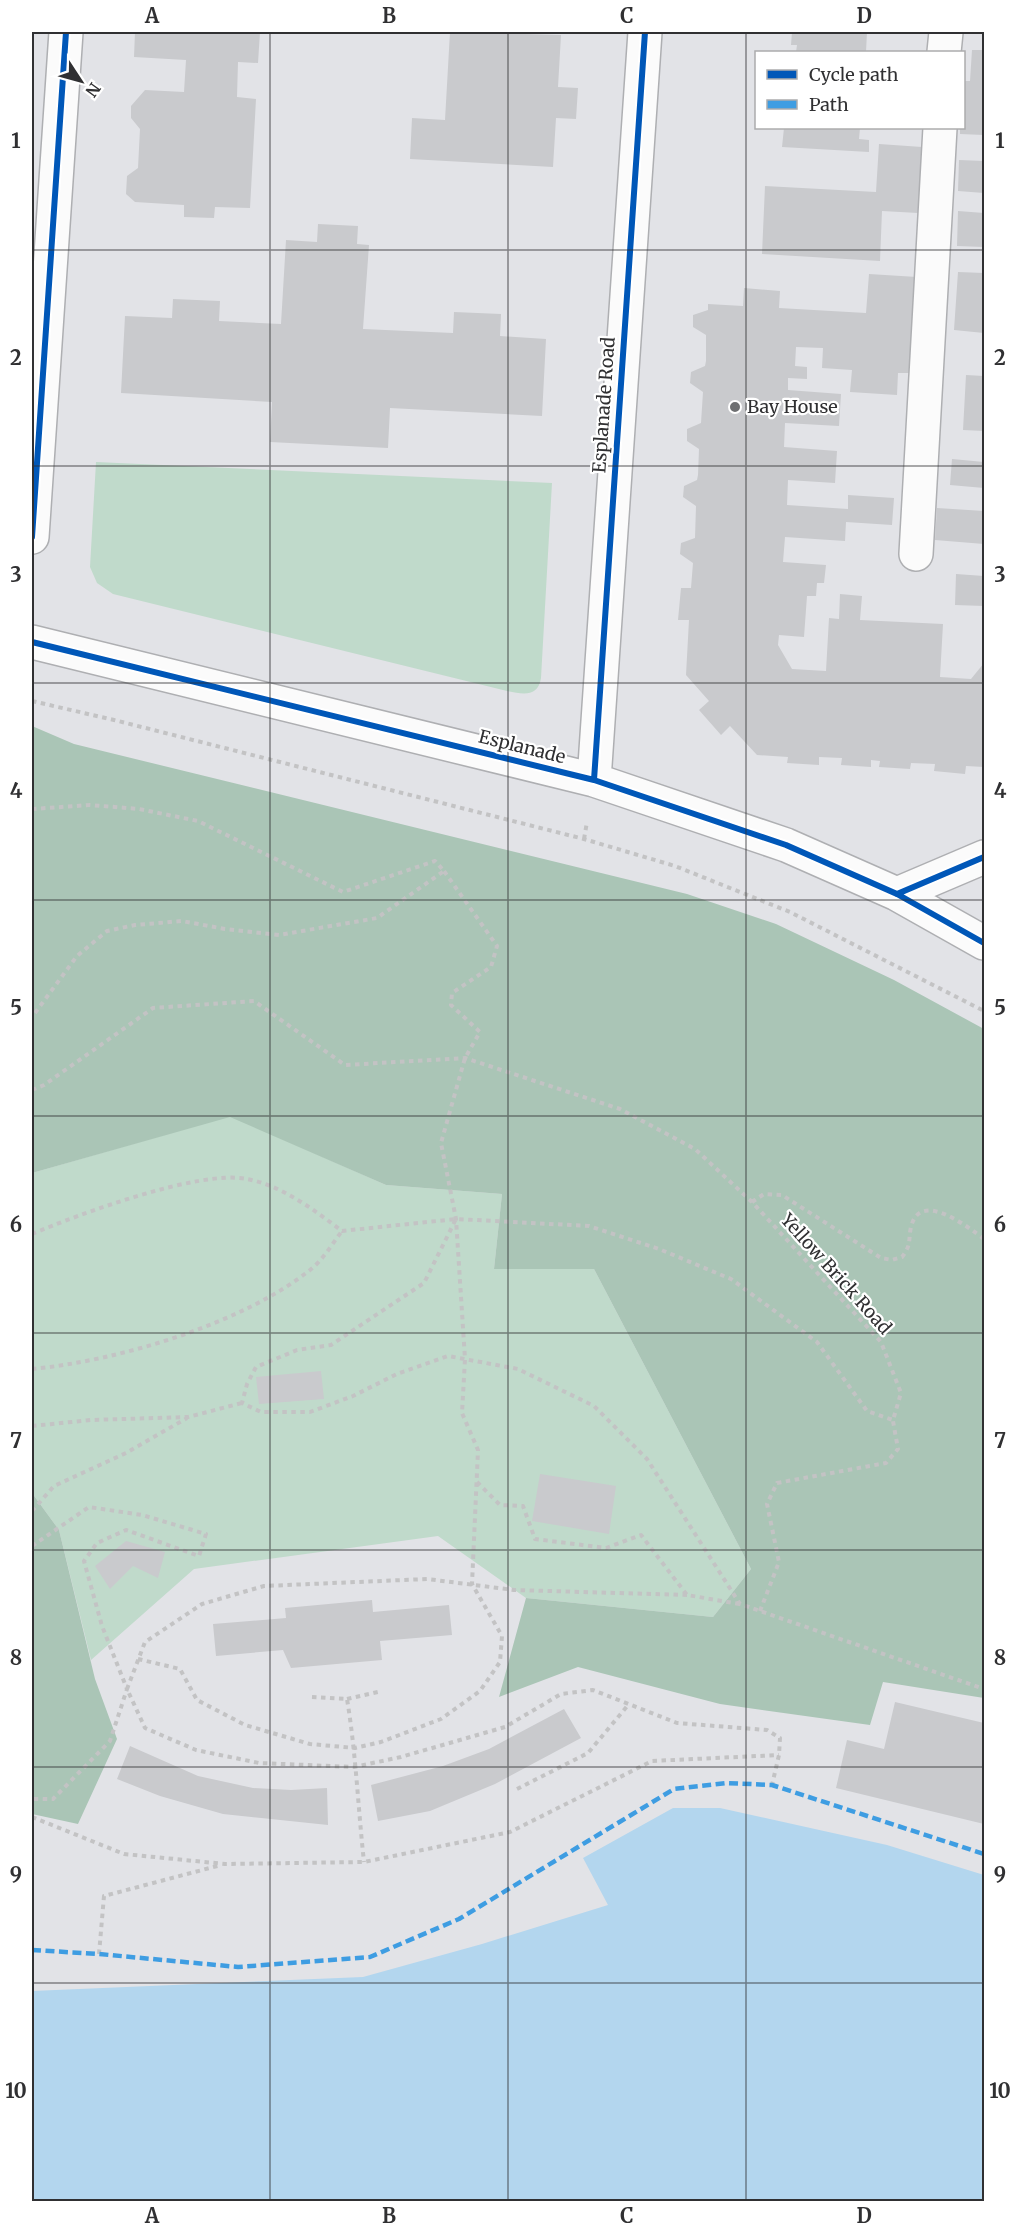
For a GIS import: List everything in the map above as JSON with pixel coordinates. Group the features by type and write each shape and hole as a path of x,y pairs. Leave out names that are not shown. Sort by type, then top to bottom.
{"street":[{"path":"32,537 66,32"},
{"name":"Esplanade Road","path":"594,780 645,32"},
{"path":"944,51 946,32"},
{"path":"916,554 940,129"},
{"name":"Esplanade","path":"32,642 594,780 786,845 897,894 984,944"},
{"path":"897,894 984,857"}],"path":[{"path":"32,701 584,839 675,866 790,912 984,1011"},
{"path":"32,809 90,805 139,809 198,821 343,892 435,861 497,946 491,967 453,993 451,1005 480,1032 465,1058 441,1143 456,1219 465,1359 462,1413 478,1450 472,1584 502,1636 500,1662 480,1691 441,1719 381,1743 355,1748 310,1743 245,1725 197,1700 180,1669 138,1659"},
{"path":"32,1017 77,956 107,932 135,925 182,921 279,935 377,918 444,871"},
{"path":"32,1234 71,1218 170,1188 230,1178 244,1178 269,1186 305,1204 342,1232"},
{"path":"752,1202 764,1194 782,1195 881,1258 892,1260 902,1257 909,1248 911,1228 915,1217 921,1210 929,1209 939,1213 984,1239"},
{"path":"242,1403 247,1384 256,1366 297,1350 331,1345 424,1283 456,1219"},
{"path":"32,1369 63,1365 146,1346 235,1314 257,1304 310,1270 342,1232 456,1219 589,1226 659,1249 731,1279 817,1342 867,1411 893,1420 898,1449 886,1463 777,1483 767,1504 779,1562 760,1611"},
{"path":"32,1426 91,1420 188,1417 242,1403 261,1412 310,1412 353,1396 397,1374 448,1356 518,1369 594,1406 647,1459 740,1604"},
{"path":"32,1511 54,1486 126,1453 188,1417"},
{"path":"477,1481 500,1505 523,1506 535,1539 606,1548 641,1535 687,1595"},
{"path":"32,1546 89,1507 142,1515 206,1534 199,1556 126,1530 97,1543 84,1560 102,1626 145,1728 196,1750 260,1763 354,1767 401,1757 505,1727 561,1694 593,1690 678,1723 766,1730 780,1738 779,1755 772,1785"},
{"path":"32,1798 53,1799 110,1741 146,1642 202,1604 264,1586 427,1579 513,1590 687,1595 740,1604 984,1689"},
{"path":"312,1697 347,1699 382,1691"},
{"path":"347,1699 355,1748 354,1767 364,1862"},
{"path":"517,1789 588,1753 629,1704"},
{"path":"32,1817 124,1854 225,1864 364,1862 510,1832 652,1761 779,1755"},
{"path":"99,1954 104,1896 225,1864"}],"green space":[{"path":"96,462 552,483 541,678 537,689 528,693 507,691 113,594 97,583 90,567"},
{"path":"32,726 74,744 687,894 776,924 894,980 984,1029 984,1698 883,1682 870,1725 720,1704 578,1667 499,1697 526,1598 713,1617 751,1569 594,1269 494,1269 502,1194 386,1185 230,1117 32,1173"},
{"path":"230,1116 386,1185 502,1194 494,1269 594,1269 751,1569 713,1617 526,1598 438,1536 194,1569 91,1660 59,1530 32,1493 32,1173"},
{"path":"32,1493 59,1530 95,1679 117,1739 78,1824 32,1814"}],"water":[{"path":"673,1808 720,1808 887,1845 984,1875 984,2201 32,2201 32,1991 363,1977 482,1944 608,1905 583,1858"}],"building":[{"path":"135,32 260,32 258,63 238,62 237,97 256,99 250,208 215,207 214,218 184,217 184,205 135,202 126,194 127,176 138,168 140,129 131,118 131,106 145,90 184,92 186,60 134,57"},
{"path":"450,32 561,35 558,87 578,88 576,119 556,118 553,167 410,159 412,118 445,120"},
{"path":"792,32 867,32 866,51 796,51 797,45 791,45"},
{"path":"972,50 984,50 984,135 960,134 960,129 965,129 965,81 970,81"},
{"path":"784,129 860,129 859,139 869,140 869,152 782,147"},
{"path":"879,144 922,147 918,213 882,211 880,261 762,254 765,186 876,192"},
{"path":"959,160 984,161 984,193 958,191"},
{"path":"958,211 984,213 984,247 957,246"},
{"path":"318,224 358,226 357,244 369,245 363,329 453,333 454,312 501,314 500,336 546,339 542,416 390,408 388,448 270,442 272,402 121,393 125,316 172,318 173,299 220,301 219,321 281,324 286,240 317,242"},
{"path":"958,272 984,273 984,333 954,330"},
{"path":"869,274 917,277 911,373 898,373 897,395 850,392 852,370 822,368 823,348 796,347 795,366 807,367 807,379 788,378 788,390 841,394 839,426 785,423 784,447 837,451 835,483 788,480 787,505 848,509 848,495 894,498 892,525 846,522 845,541 785,537 783,562 826,565 824,583 817,583 816,596 807,596 804,637 779,635 778,645 792,669 826,671 829,618 839,619 840,594 862,596 860,620 943,624 940,677 971,679 984,663 984,767 966,766 965,774 934,771 935,764 911,763 910,769 879,767 880,761 871,760 871,767 841,765 842,758 819,757 819,765 787,763 788,757 757,755 730,726 721,735 699,710 709,701 686,675 689,620 678,620 681,588 691,588 693,563 680,554 681,543 695,538 696,506 683,497 684,486 697,480 699,449 687,441 687,429 701,423 703,392 690,383 691,372 705,366 706,361 706,335 693,327 693,315 708,310 708,304 743,306 744,288 780,291 779,308 866,313"},
{"path":"966,375 984,376 984,431 963,430"},
{"path":"952,459 984,462 984,488 950,485"},
{"path":"937,508 984,511 984,544 935,540"},
{"path":"956,574 984,576 984,606 955,605"},
{"path":"321,1371 324,1399 259,1404 256,1377"},
{"path":"540,1474 616,1486 609,1534 532,1521"},
{"path":"126,1541 165,1552 158,1578 133,1566 110,1589 95,1566"},
{"path":"372,1600 373,1612 449,1605 452,1635 380,1641 382,1660 291,1668 283,1650 216,1656 213,1624 286,1618 285,1608"},
{"path":"895,1702 984,1723 984,1824 836,1788 847,1740 884,1749"},
{"path":"564,1709 581,1738 495,1784 430,1811 378,1821 371,1785 443,1766 489,1749"},
{"path":"130,1746 198,1776 253,1788 291,1790 327,1788 328,1825 223,1814 160,1796 117,1779"}],"marked path":[{"path":"32,1950 238,1967 370,1957 459,1919 674,1789 726,1783 772,1785 984,1854"}],"cycle path":[{"path":"32,537 66,32"},
{"path":"594,780 645,32"},
{"path":"32,642 594,780 786,845 897,894 984,943"},
{"path":"897,894 984,857"}],"place":[{"name":"Bay House","path":"735,407"}]}
